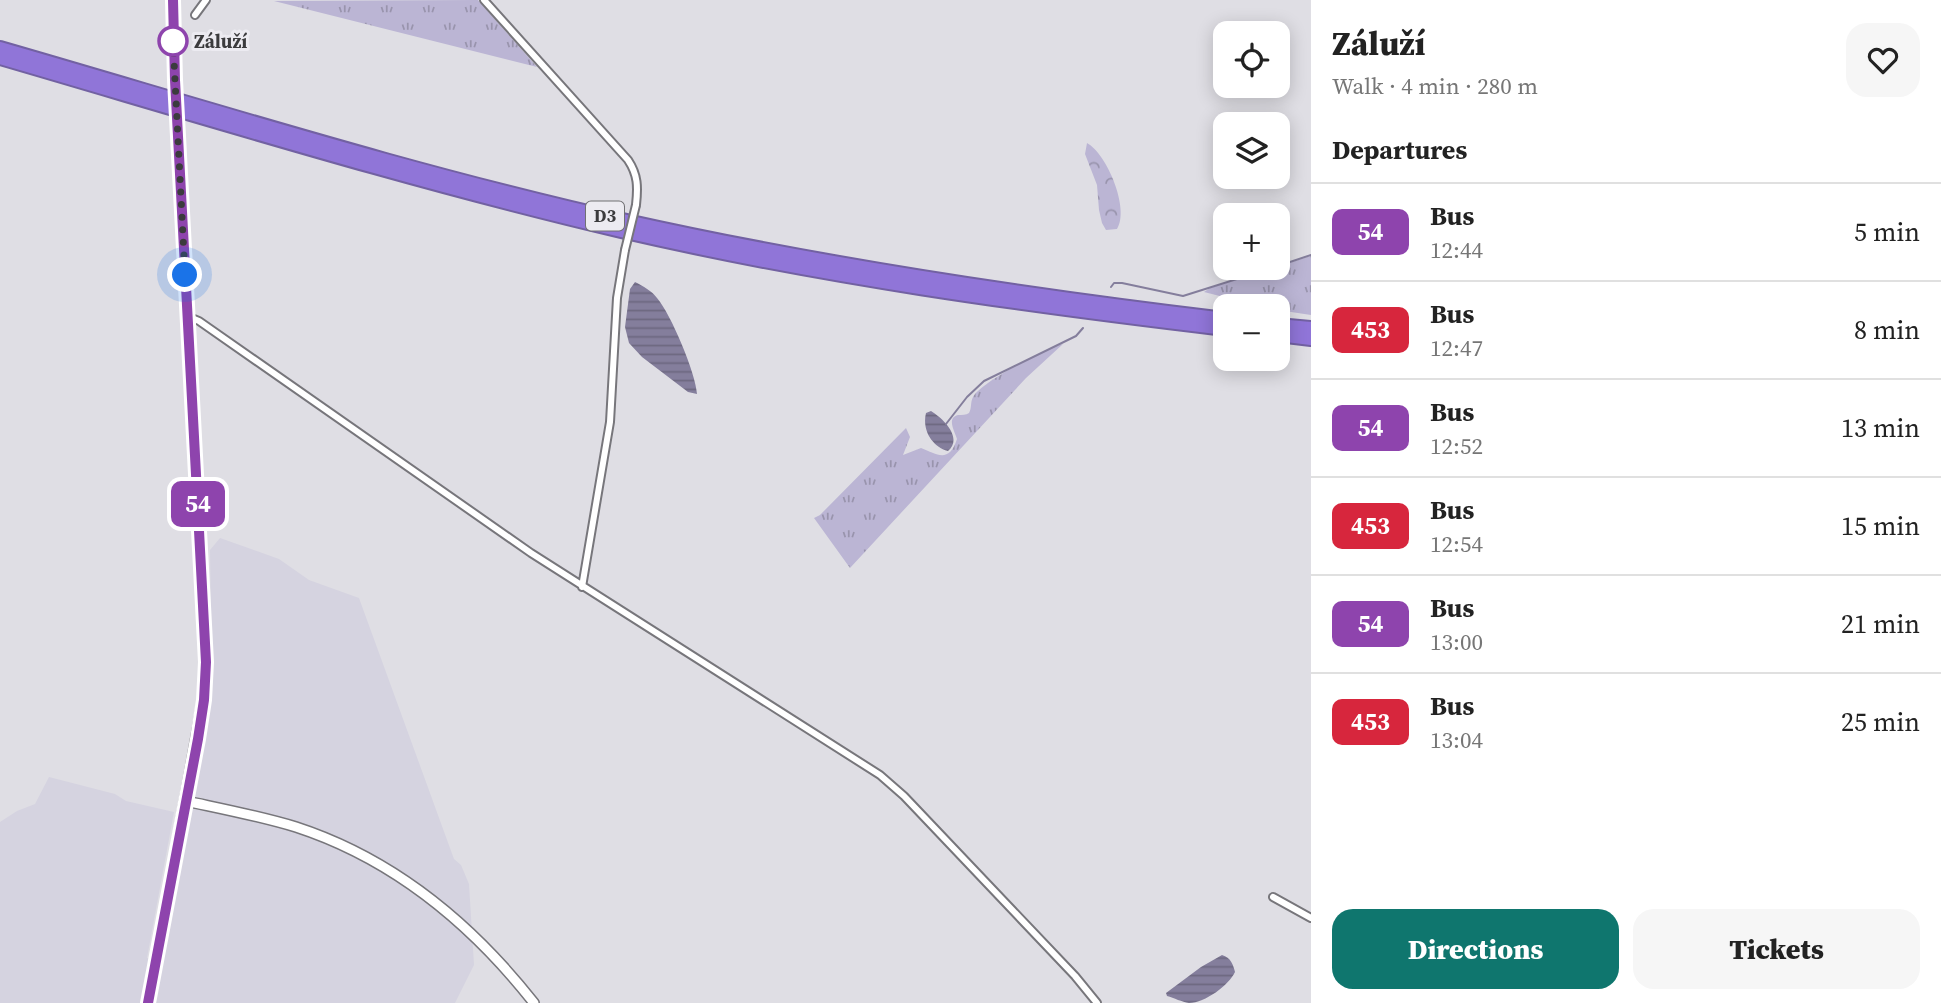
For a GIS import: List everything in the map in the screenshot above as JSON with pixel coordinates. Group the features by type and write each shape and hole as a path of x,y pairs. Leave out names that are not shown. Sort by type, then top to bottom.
{"highway":[{"name":"D3","path":"0,48 424,169 636,223 898,274 1213,317"},
{"name":"D3","path":"0,58 433,183 646,236 886,283 1213,328"},
{"path":"1290,326 1311,328"},
{"path":"1290,336 1311,339"}],"main road":[{"path":"148,1003 204,700 206,653 177,131 173,0"},
{"path":"186,801 296,828 341,845 396,874 462,922 504,965 534,1003"}],"street":[{"path":"195,15 206,0"},
{"path":"484,0 628,160 635,171 638,188 617,298 610,422 582,587"},
{"path":"187,316 199,321 486,523 582,587 880,775 904,796 1097,1003"},
{"path":"1273,897 1311,918"}],"shaded area":[{"path":"635,282 655,295 663,306 688,359 697,394 688,392 642,357 629,343 625,327 630,289"},
{"path":"931,411 946,424 953,435 954,440 948,451 942,449 929,436 925,419 926,413"},
{"path":"220,538 279,559 309,580 359,598 454,859 461,865 469,884 474,965 455,1003 0,1003 0,822 35,804 49,777 115,794 126,801 174,812 147,958 163,962 212,691 210,550"},
{"path":"1222,955 1228,958 1235,972 1216,992 1202,1000 1189,1003 1167,996 1166,993"}],"green space":[{"path":"478,0 537,67 274,1"},
{"path":"1087,143 1102,158 1114,183 1121,209 1117,229 1106,230 1102,223 1097,185 1085,154"},
{"path":"1311,256 1311,315 1290,312 1290,294 1204,292 1235,280 1290,280 1290,263"},
{"path":"1063,344 1026,378 850,568 814,518 906,428 910,437 903,455 921,448 938,455 950,452 957,439 952,419 969,413 973,397 978,391 1015,366"}],"waterway":[{"path":"1290,262 1311,255"},
{"path":"1111,287 1114,283 1122,283 1183,296 1234,280"},
{"path":"946,424 967,397 984,381 1076,336 1083,328"}],"bus line":[{"name":"54","path":"148,1003 198,739 206,662 172,24 173,0"}],"place":[{"name":"Záluží","path":"173,41"}],"route":[{"path":"173,41 185,275"}]}
